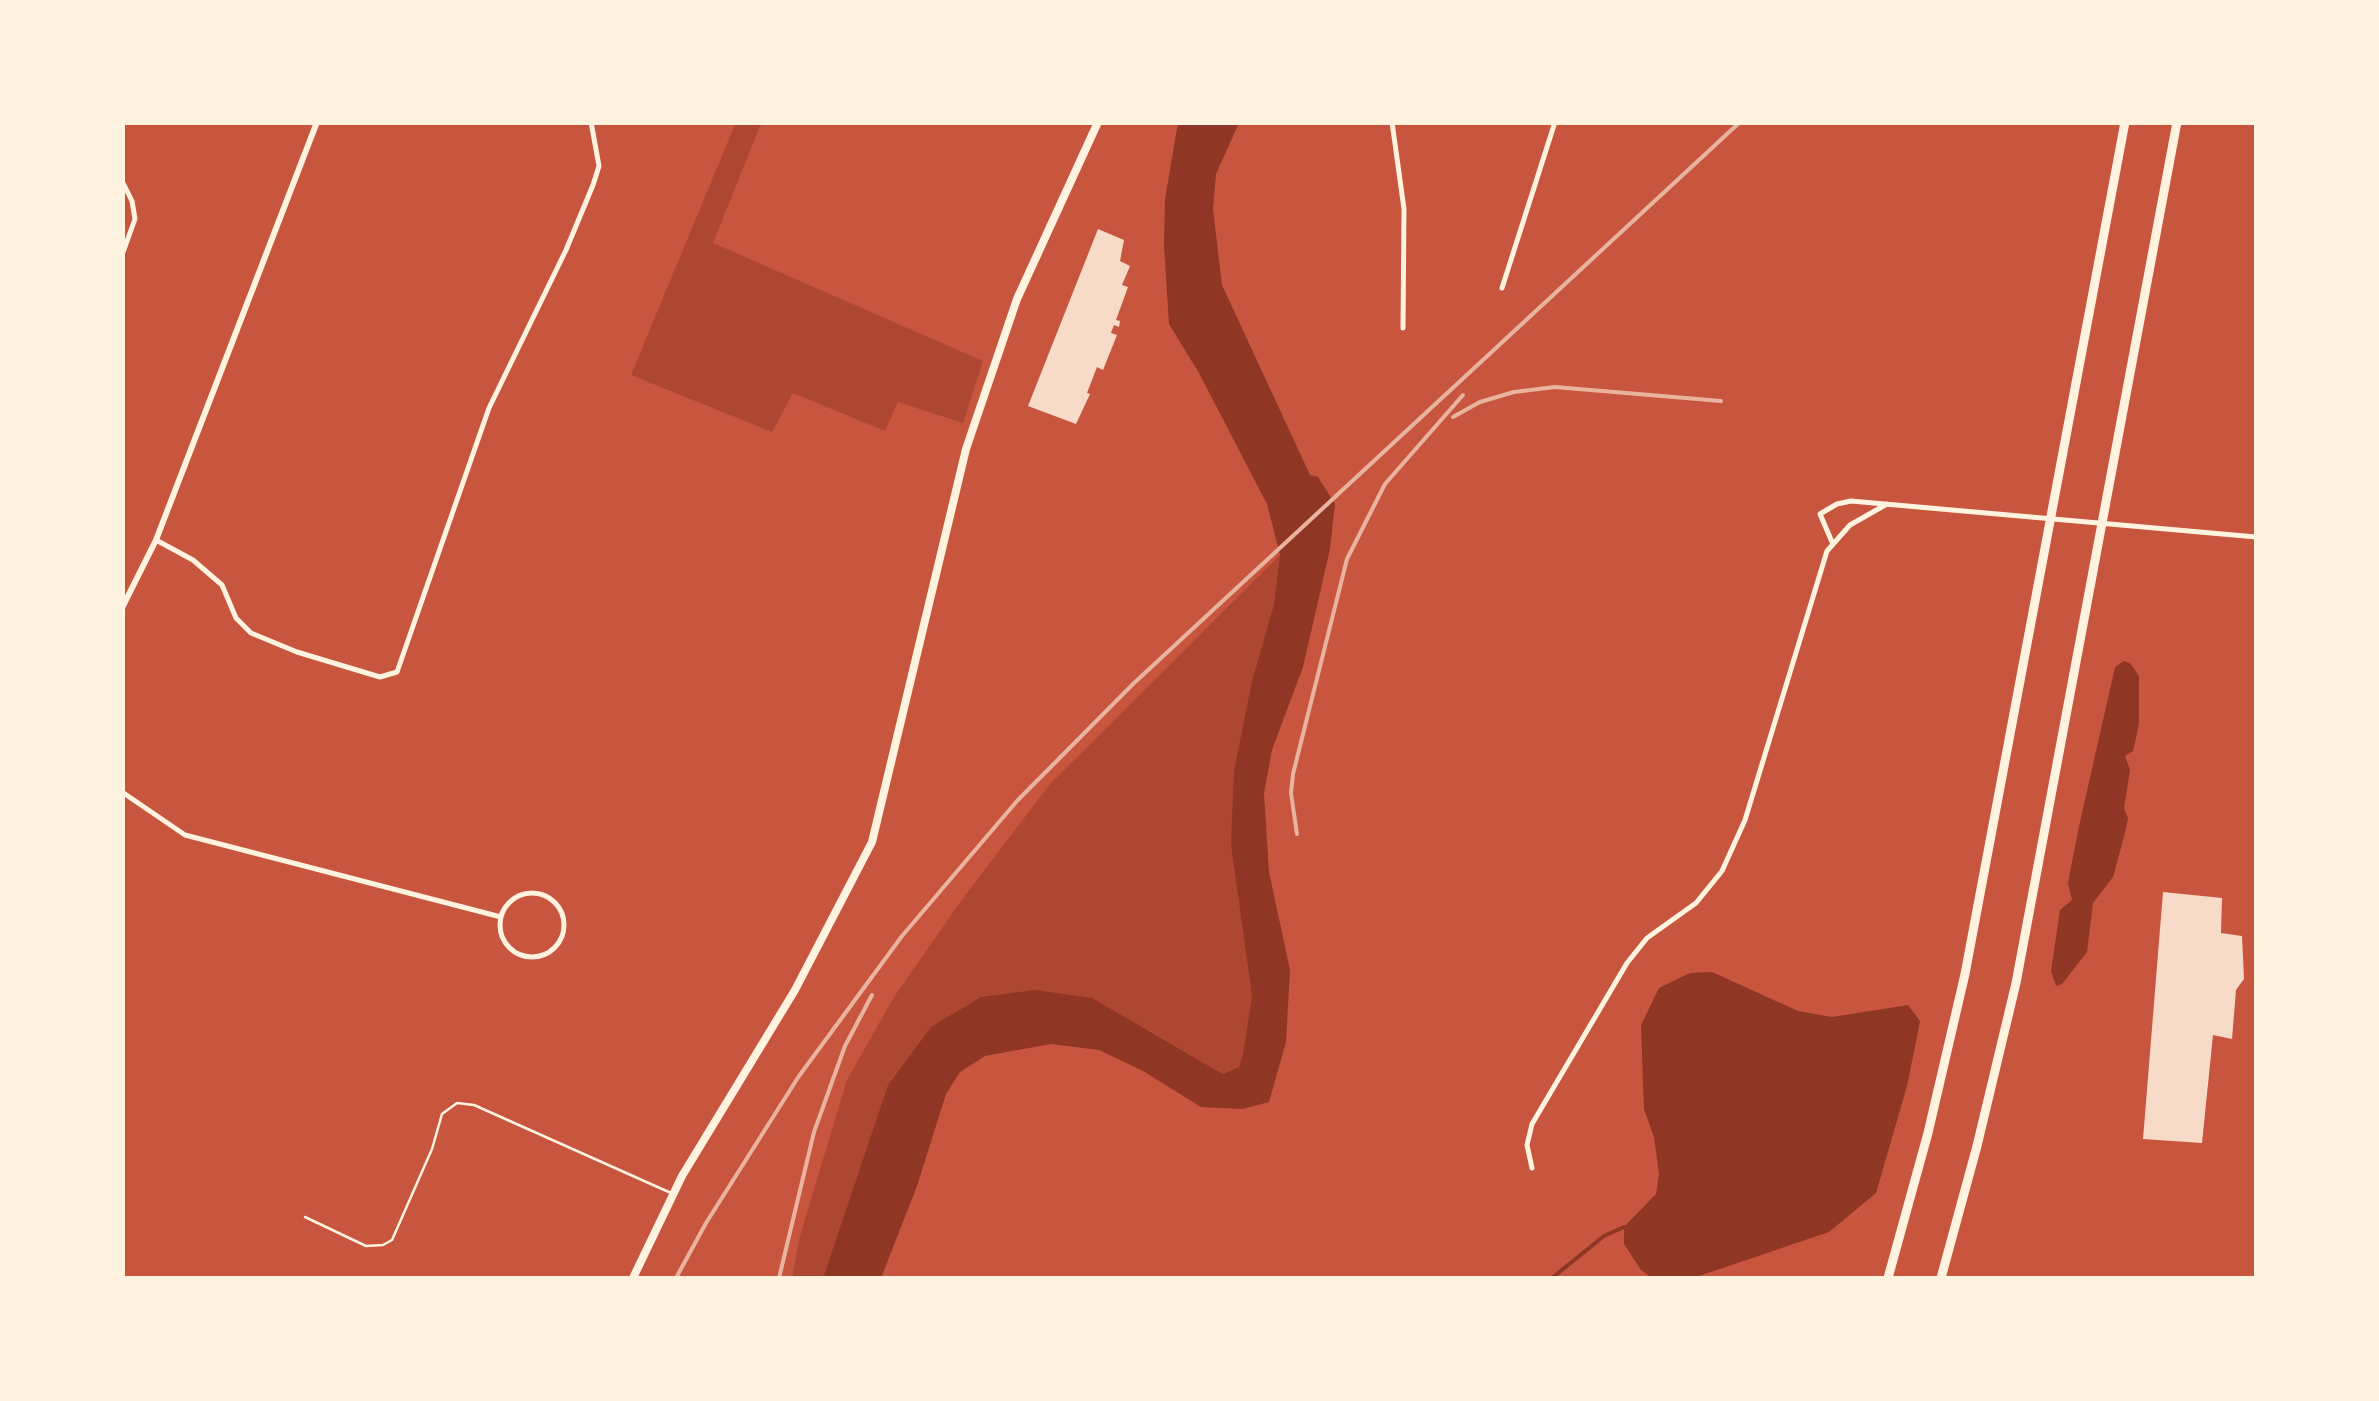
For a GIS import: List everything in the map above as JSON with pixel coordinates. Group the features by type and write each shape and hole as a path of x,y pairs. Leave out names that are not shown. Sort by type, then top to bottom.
{"highway":[{"path":"1888,1278 1965,974 2125,122"},
{"path":"1941,1278 2016,983 2177,122"}],"main road":[{"path":"122,608 156,540 317,122"},
{"path":"633,1278 673,1194 795,990 872,842 966,450 1018,299 1098,122"}],"street":[{"path":"156,540 193,560 222,585 236,618 251,633 284,648 380,677 396,672 489,408 566,250 593,185 598,166 592,122"},
{"path":"1392,122 1404,209 1403,328"},
{"path":"1502,288 1554,122"},
{"path":"122,180 135,218 122,254"},
{"path":"1832,543 1820,514 1847,501 2256,537"},
{"path":"1532,1168 1527,1145 1532,1124 1627,963 1646,938 1696,903 1722,872 1745,820 1822,563 1832,543 1850,525 1887,504"},
{"path":"122,792 185,836 501,917"},
{"path":"541,894 558,905 563,934 550,952 529,957 510,948 503,938 501,917 521,895 541,894"}],"lane":[{"path":"306,1216 366,1246 384,1246 392,1240 432,1150 442,1114 451,1105 464,1102 673,1194"}],"shaded area":[{"path":"736,122 772,123 760,126 713,243 983,361 963,423 898,402 885,431 793,393 772,432 631,375"},
{"path":"1178,123 1239,123 1216,174 1213,209 1222,285 1310,475 1318,477 1335,504 1330,549 1303,667 1272,750 1264,793 1269,872 1290,970 1286,1042 1269,1102 1243,1109 1201,1107 1143,1071 1099,1050 1051,1044 985,1056 960,1072 946,1094 917,1186 881,1278 823,1278 888,1085 931,1027 981,997 1035,990 1092,998 1223,1074 1239,1067 1243,1054 1252,997 1231,845 1234,771 1252,681 1274,604 1280,555 1267,504 1169,324 1165,199"},
{"path":"1280,555 1274,604 1252,681 1231,845 1252,997 1249,1034 1239,1067 1223,1074 1148,1030 931,1027 888,1085 823,1278 792,1278 800,1236 847,1080 894,997 1050,784"},
{"path":"2124,661 2139,676 2139,724 2133,751 2125,756 2130,770 2124,809 2128,818 2126,829 2113,877 2093,903 2087,952 2062,984 2056,986 2051,971 2060,910 2072,900 2068,883 2078,831 2115,667"},
{"path":"1712,972 1798,1011 1832,1017 1908,1005 1920,1021 1907,1086 1876,1193 1829,1232 1693,1278 1652,1278 1641,1270 1624,1244 1624,1227 1656,1194 1659,1174 1654,1137 1644,1109 1641,1025 1659,988 1690,973"}],"building":[{"path":"1098,229 1124,240 1120,261 1130,266 1122,285 1128,287 1116,320 1120,321 1119,327 1114,325 1111,333 1117,335 1103,370 1097,367 1076,424 1028,406"},
{"path":"2163,892 2222,898 2221,933 2242,936 2244,979 2236,990 2232,1039 2213,1035 2202,1143 2143,1139"}],"waterway":[{"path":"1552,1278 1604,1236 1624,1227"}],"railway":[{"path":"676,1278 799,1076 902,936 1017,801 1133,684 1740,122"},
{"path":"1453,417 1480,402 1514,392 1555,387 1721,401"},
{"path":"1297,834 1291,793 1293,774 1347,559 1385,484 1463,395"},
{"path":"779,1278 814,1132 845,1046 872,995"}]}
